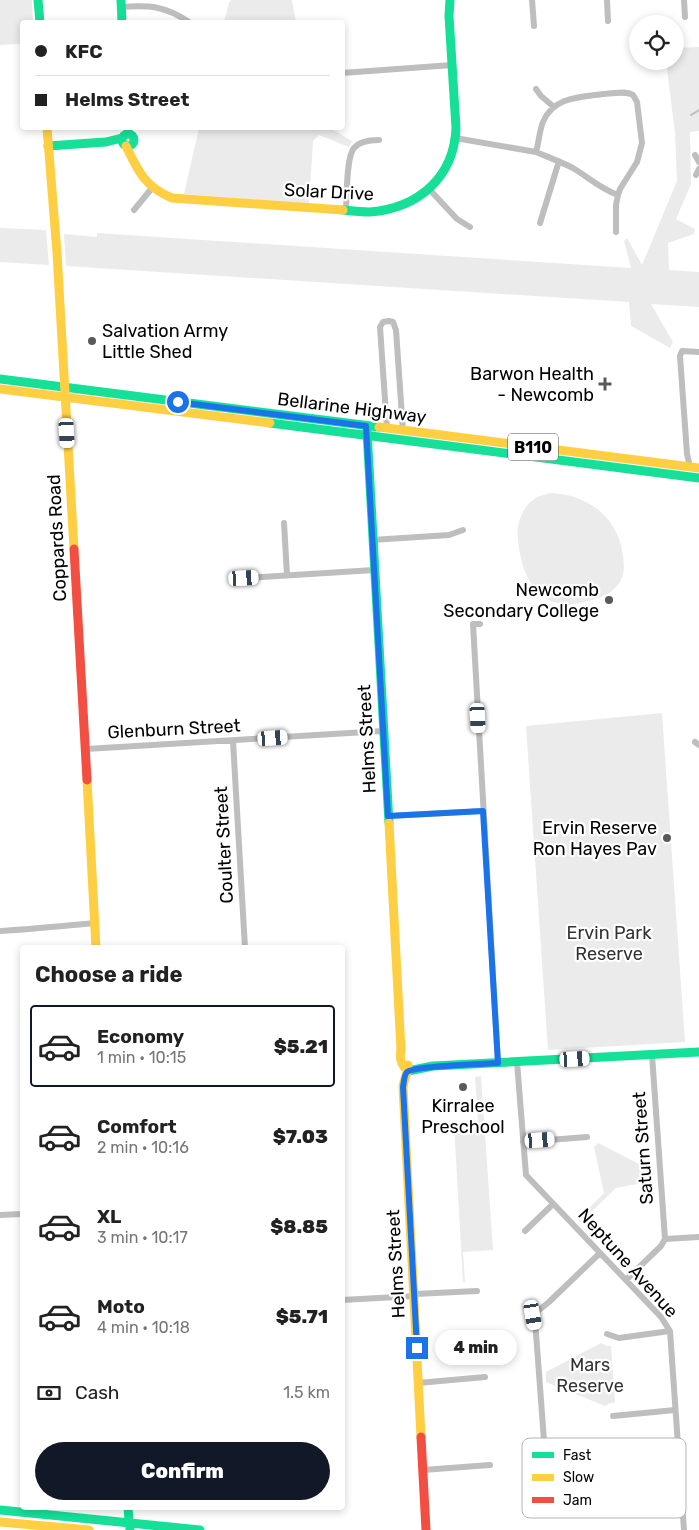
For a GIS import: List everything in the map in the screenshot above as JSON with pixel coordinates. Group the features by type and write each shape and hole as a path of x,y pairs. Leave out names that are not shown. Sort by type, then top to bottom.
{"main road":[{"path":"38,0 40,20"},
{"name":"Solar Drive","path":"127,137 133,160 141,177 152,188 163,195 180,200 368,212 389,210 409,203 428,189 438,178 450,159 455,138 456,118 449,16 450,0"},
{"path":"121,4 122,20"},
{"name":"Coppards Road","path":"47,130 65,397 96,945"},
{"path":"48,146 106,142 127,137"},
{"name":"Bellarine Highway","path":"0,379 694,468"},
{"name":"Bellarine Highway","path":"0,389 699,478"},
{"name":"Helms Street","path":"366,426 401,1050 407,1068 403,1087 426,1530"},
{"path":"407,1068 699,1052"},
{"path":"0,1510 129,1526 200,1530"},
{"path":"128,1510 129,1526"},
{"path":"0,1522 89,1530"}],"street":[{"path":"532,0 534,26"},
{"path":"607,0 608,21"},
{"path":"684,0 685,17"},
{"path":"121,4 163,8 186,20"},
{"path":"345,72 452,65"},
{"path":"536,89 541,96 554,106"},
{"path":"536,152 544,121 554,106 563,101 578,97 624,92 636,98 642,137 640,154 618,195 616,232"},
{"path":"455,138 536,152 574,169 610,193 618,195"},
{"path":"346,210 351,152 359,144 379,140"},
{"path":"540,223 558,161"},
{"path":"134,210 152,188"},
{"path":"428,189 457,219 470,227"},
{"path":"387,429 380,327 384,322 389,321 392,322 396,330 403,431"},
{"path":"694,468 687,454 680,356 682,351 699,352"},
{"path":"284,523 287,575"},
{"path":"372,540 449,535 463,530"},
{"path":"244,578 374,570"},
{"path":"480,624 470,623 498,1063"},
{"name":"Glenburn Street","path":"86,749 383,732"},
{"name":"Coulter Street","path":"232,741 245,945"},
{"path":"388,816 483,811"},
{"path":"0,931 68,929 95,925"},
{"name":"Saturn Street","path":"652,1055 665,1239"},
{"name":"Neptune Avenue","path":"517,1062 526,1175 665,1321 670,1331 678,1438"},
{"path":"523,1142 587,1138"},
{"path":"525,1231 553,1204"},
{"path":"0,1215 20,1214"},
{"path":"627,1279 661,1246 665,1239 699,1237"},
{"path":"544,1438 533,1315 600,1253"},
{"path":"345,1300 477,1291"},
{"path":"607,1334 619,1338 670,1331"},
{"path":"418,1383 485,1377"},
{"path":"613,1416 676,1410"},
{"path":"423,1470 490,1465"}],"green space":[{"path":"0,0 32,0 33,20 20,20 20,44 0,45"},
{"path":"231,0 292,0 296,20 225,20"},
{"path":"699,47 699,131 690,132 691,184 676,219 695,229 694,234 668,243 669,270 699,272 699,307 651,304 673,342 670,348 631,326 629,302 66,266 64,234 97,237 97,233 631,268 624,241 627,238 642,265 677,181 675,133 667,70 684,70 684,48"},
{"path":"199,130 333,130 352,141 349,147 319,135 313,141 309,204 184,194"},
{"path":"0,228 46,230 49,265 0,262"},
{"path":"550,493 564,494 589,503 608,520 615,530 620,542 624,566 622,579 618,586 608,594 582,603 556,603 536,590 528,578 519,550 519,523 523,512 530,502"},
{"name":"Ervin Park Reserve","path":"662,713 685,1042 548,1050 526,726"},
{"path":"481,1076 493,1250 463,1252 465,1282 463,1282 454,1123 478,1121 475,1077"},
{"path":"598,1143 653,1171 653,1181 616,1188 581,1222 578,1219 604,1193 594,1147"},
{"name":"Mars Reserve","path":"601,1343 611,1346 615,1403 605,1406 546,1382 546,1372"}],"waterway":[{"path":"691,115 699,110"}],"traffic: fast":[{"path":"38,0 40,20"},
{"path":"121,0 122,20"},
{"path":"343,210 370,212 404,204 418,197 431,187 449,161 454,146 456,128 449,16 450,0"},
{"path":"126,134 130,134 134,140 130,146 126,146 122,142 122,138 126,134"},
{"path":"48,146 106,142 122,138"},
{"path":"0,379 379,427"},
{"path":"270,423 699,478"},
{"path":"367,431 389,823"},
{"path":"408,1071 433,1066 699,1052"},
{"path":"0,1510 200,1530"},
{"path":"128,1510 130,1530"}],"traffic: slow":[{"path":"47,130 57,253 74,549"},
{"path":"126,146 143,177 155,189 172,198 343,210"},
{"path":"0,389 270,423"},
{"path":"379,427 699,468"},
{"path":"87,780 96,945"},
{"path":"389,823 400,1056 402,1064 408,1071"},
{"path":"408,1065 403,1087 421,1437"},
{"path":"0,1522 89,1530"}],"traffic: jam":[{"path":"74,549 87,780"},
{"path":"421,1437 426,1530"}],"place":[{"name":"Salvation Army Little Shed","path":"92,341"},
{"name":"Barwon Health - Newcomb","path":"605,384"},
{"name":"Newcomb Secondary College","path":"609,600"},
{"name":"Ervin Reserve Ron Hayes Pav","path":"667,838"},
{"name":"Kirralee Preschool","path":"463,1087"}],"route":[{"path":"178,402 366,426 388,816 483,811 498,1063 433,1066 411,1070 405,1075 403,1087 417,1348"}]}
